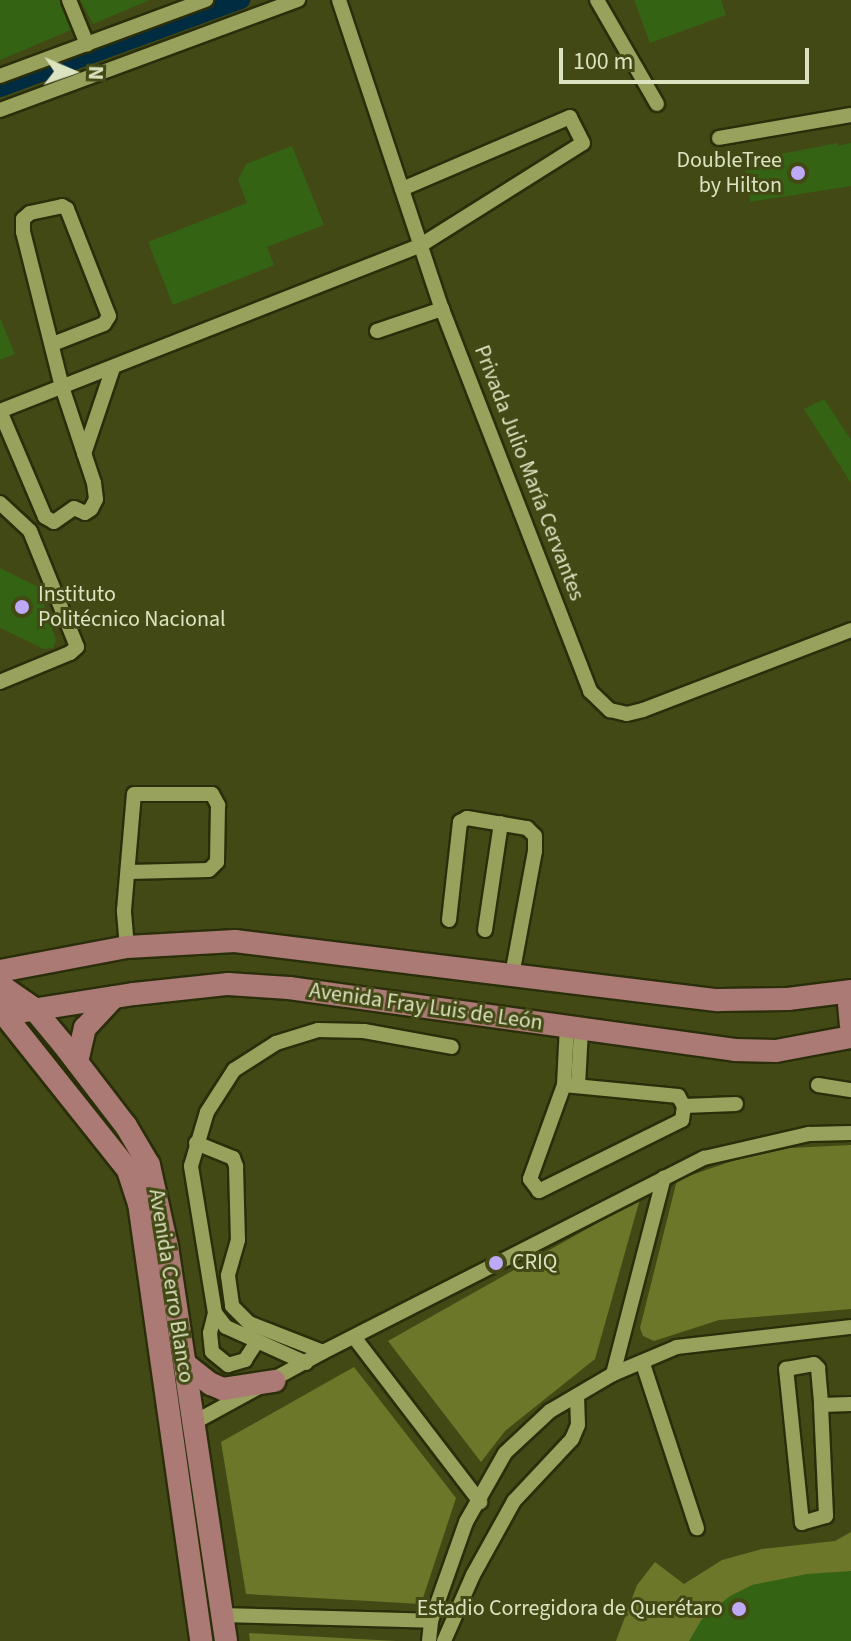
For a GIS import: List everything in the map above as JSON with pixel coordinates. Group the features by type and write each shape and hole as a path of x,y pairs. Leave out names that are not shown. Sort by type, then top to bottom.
{"main road":[{"name":"Avenida Fray Luis de León","path":"0,971 127,947 235,941 718,1000 788,999 849,992"},
{"name":"Avenida Cerro Blanco","path":"0,985 33,1008 126,1126 149,1165 160,1206 226,1641"},
{"name":"Avenida Fray Luis de León","path":"1,1013 205,986 258,985 735,1050 776,1051 851,1037"},
{"path":"849,992 851,1025"},
{"path":"77,1062 85,1028 114,997"},
{"name":"Avenida Cerro Blanco","path":"1,1013 115,1152 128,1170 139,1203 201,1641"},
{"path":"185,1364 211,1384 223,1389 274,1381"}],"street":[{"path":"69,0 87,44"},
{"path":"0,76 87,44 177,5 206,0"},
{"path":"0,110 298,0"},
{"name":"Privada Julio María Cervantes","path":"339,0 442,309 590,691 610,710 627,714 851,630"},
{"path":"597,0 657,104"},
{"path":"719,138 851,115"},
{"path":"53,344 104,324 109,316 67,209 62,206 30,213 22,224 62,387 94,483 96,499 85,513 74,508 54,522 45,517 0,411 62,387 113,368 421,245 583,143 570,117 402,189"},
{"path":"377,331 442,309"},
{"path":"84,454 113,368"},
{"path":"0,503 30,531 77,647 70,653 0,682"},
{"path":"127,947 124,910 134,794 212,794 218,805 217,862 209,870 128,872"},
{"path":"449,920 460,822 467,818 527,828 535,836 535,851 512,975"},
{"path":"485,930 501,823"},
{"path":"571,1085 678,1096 684,1106 682,1120 539,1191 530,1179 571,1085 574,1028"},
{"path":"256,1343 245,1360 228,1365 212,1352 210,1333 215,1313 191,1166 207,1112 234,1070 276,1043 318,1030 364,1031 452,1047"},
{"path":"818,1085 851,1090"},
{"path":"684,1106 736,1104"},
{"path":"193,1423 323,1352 704,1158 760,1142 809,1134 851,1133"},
{"path":"196,1143 233,1158 236,1166 238,1240 228,1276 232,1306 249,1323 323,1352"},
{"path":"613,1374 664,1177"},
{"path":"208,1275 228,1276"},
{"path":"215,1313 226,1327 306,1363"},
{"path":"429,1641 431,1621 466,1522 505,1453 550,1411 613,1374 643,1364 677,1347 851,1327"},
{"path":"354,1337 480,1502"},
{"path":"643,1364 697,1528"},
{"path":"814,1364 818,1368 821,1405 826,1516 802,1523 786,1373 789,1366 814,1364"},
{"path":"444,1641 473,1575 514,1501 572,1439 578,1425 577,1397"},
{"path":"821,1405 851,1404"},
{"path":"222,1615 431,1621"}],"green space":[{"path":"851,1145 851,1309 719,1320 654,1341 643,1336 640,1328 677,1180 738,1159 790,1148"},
{"path":"640,1199 595,1359 505,1431 481,1462 388,1341"},
{"path":"354,1367 456,1498 421,1604 246,1594 221,1442"},
{"name":"Estadio Corregidora de Querétaro","path":"851,1532 851,1641 616,1641 637,1585 655,1562 684,1584 722,1560 762,1549 835,1541"},
{"path":"249,1633 396,1641 250,1641"}],"building":[{"path":"0,0 59,0 71,30 0,60"},
{"path":"80,0 150,0 93,24"},
{"path":"634,0 721,0 726,15 650,43"},
{"name":"DoubleTree by Hilton","path":"838,143 838,146 851,143 851,186 750,202 744,161"},
{"path":"292,146 324,225 267,247 274,265 173,305 148,242 247,203 238,180 246,164"},
{"path":"0,318 15,354 0,360"},
{"path":"824,399 851,440 851,483 804,409"},
{"name":"Instituto Politécnico Nacional","path":"0,568 38,587 56,640 53,648 44,649 0,628"},
{"path":"851,1571 851,1641 689,1641 702,1619 730,1596 752,1585 807,1574"}],"waterway":[{"path":"0,88 241,0"}],"place":[{"name":"DoubleTree by Hilton","path":"798,173"},
{"name":"Instituto Politécnico Nacional","path":"22,607"},
{"name":"CRIQ","path":"496,1263"},
{"name":"Estadio Corregidora de Querétaro","path":"739,1609"}]}
